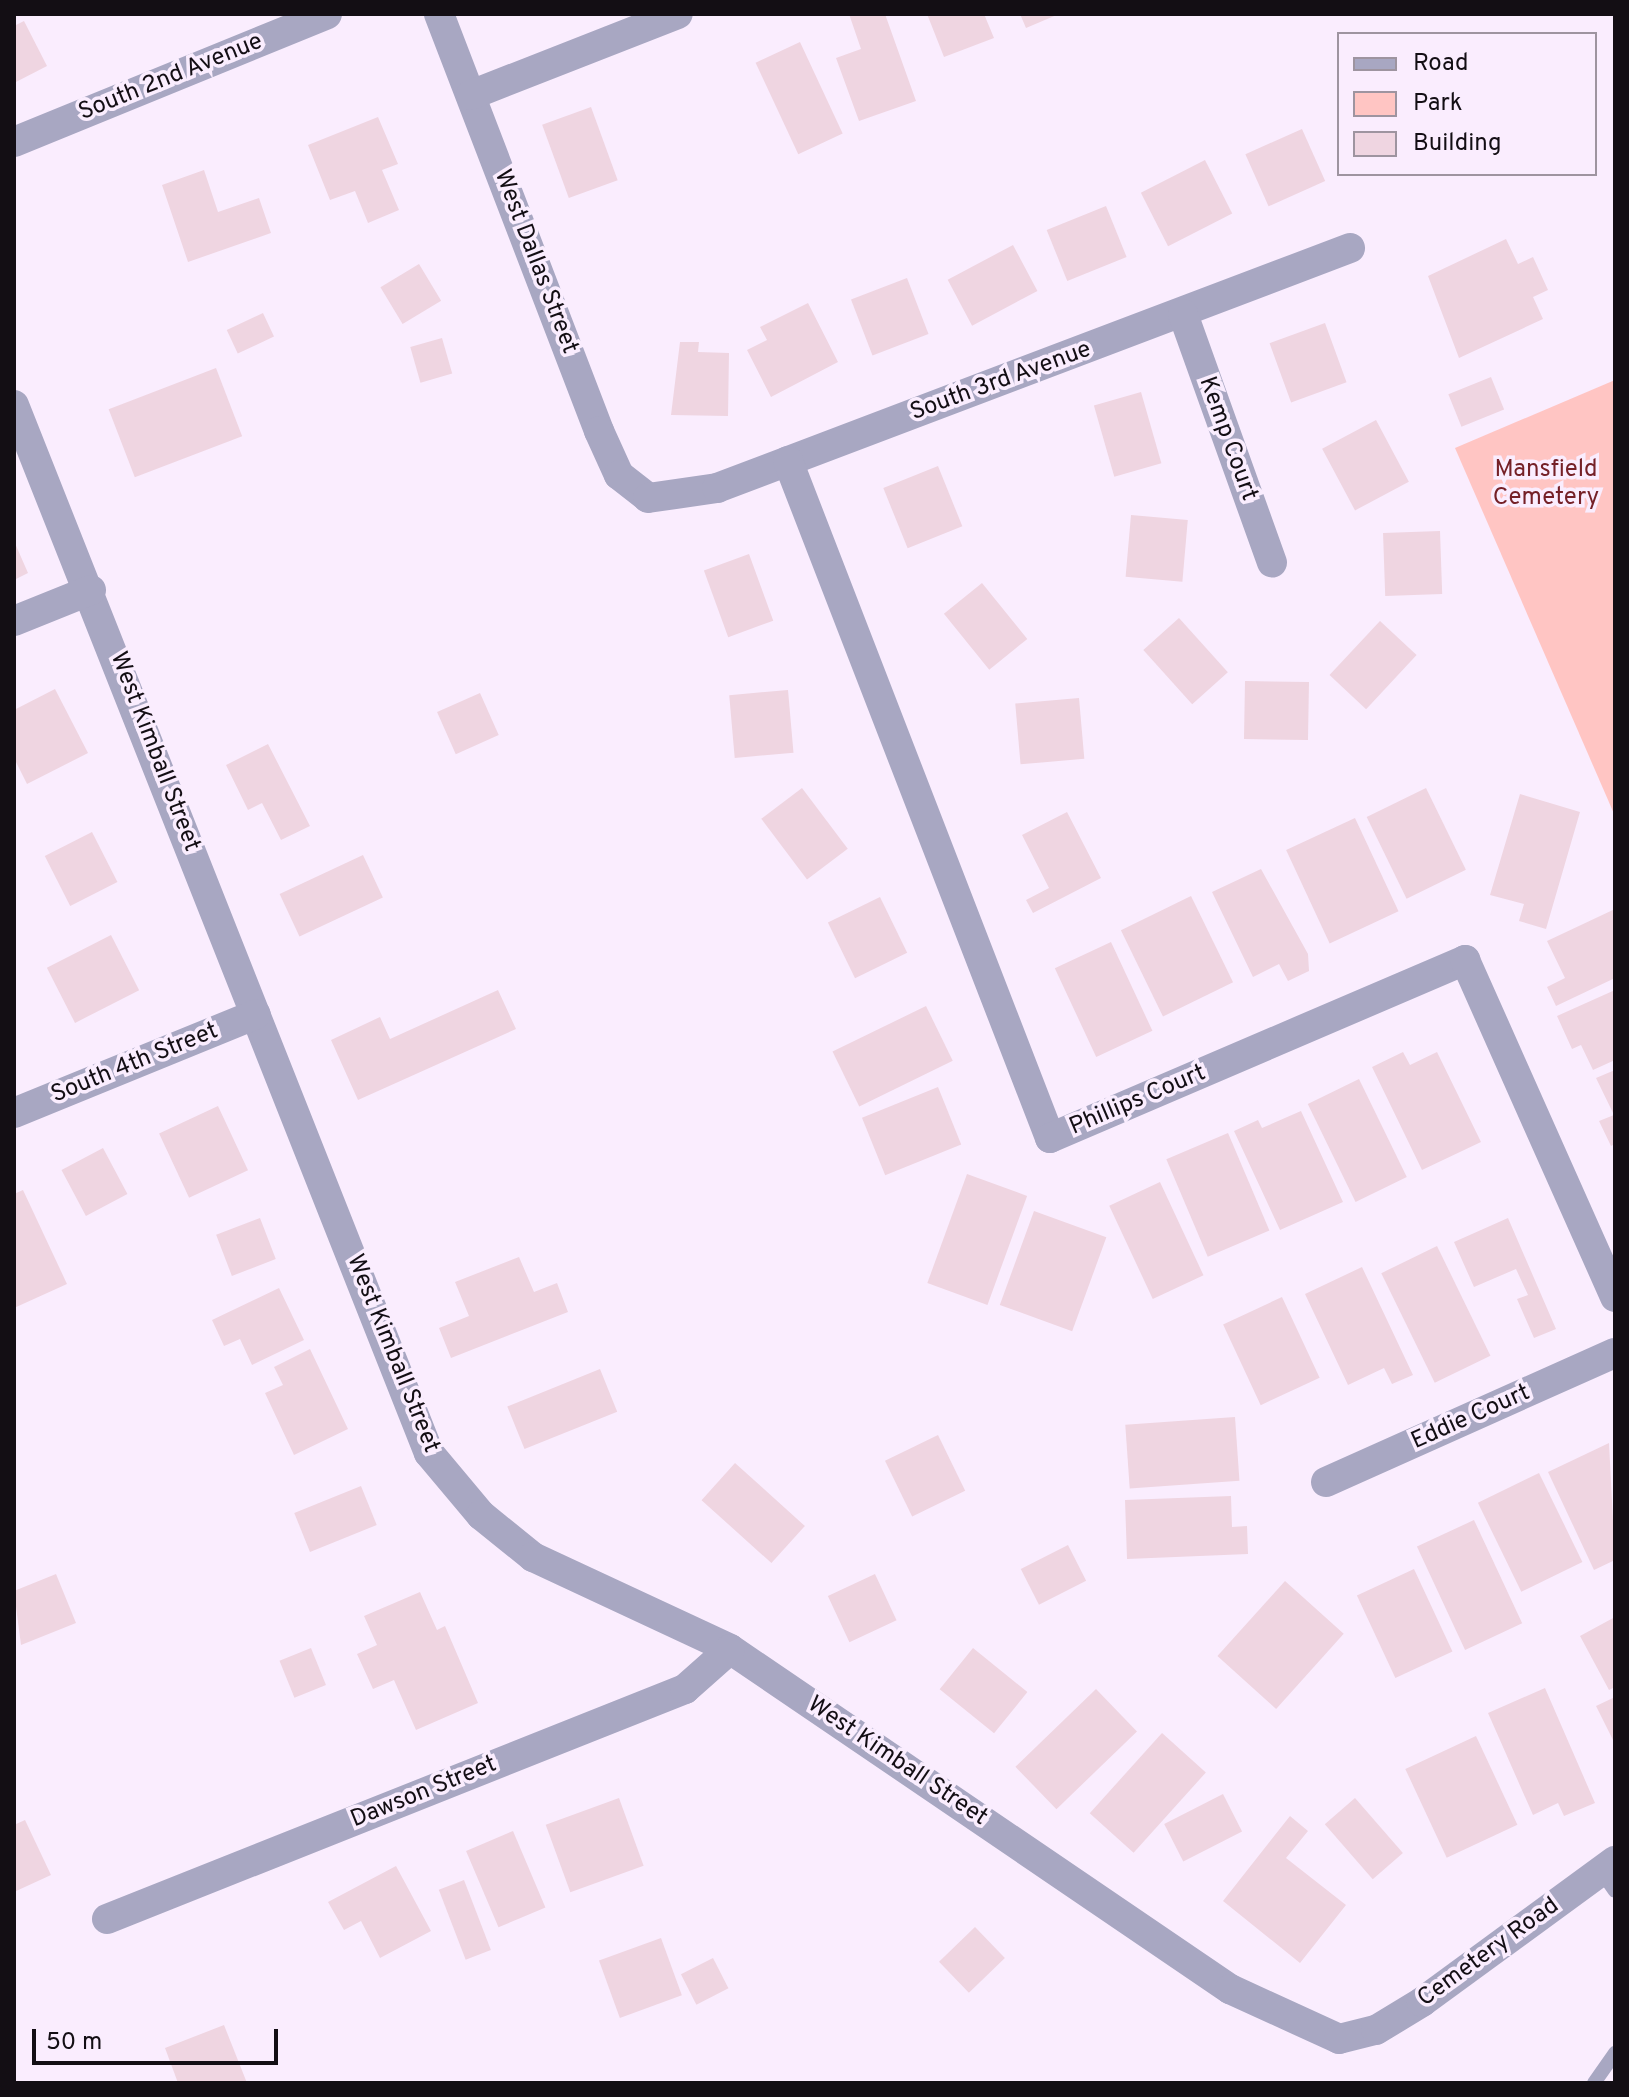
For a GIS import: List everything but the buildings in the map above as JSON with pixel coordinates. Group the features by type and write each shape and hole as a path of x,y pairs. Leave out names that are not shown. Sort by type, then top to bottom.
{"street":[{"name":"South 2nd Avenue","path":"14,142 327,14"},
{"name":"West Dallas Street","path":"439,14 599,431 619,475 648,498"},
{"path":"471,95 678,14"},
{"name":"South 3rd Avenue","path":"648,498 684,497 788,461 1183,314 1350,248"},
{"name":"Kemp Court","path":"1183,314 1272,563"},
{"name":"West Kimball Street","path":"14,405 91,590 429,1453 481,1515 533,1557 730,1649 1230,1989 1303,2028 1339,2039 1357,2035"},
{"name":"Phillips Court","path":"788,461 1050,1138 1465,960 1615,1297"},
{"path":"14,621 91,590"},
{"name":"South 4th Street","path":"14,1113 256,1014"},
{"name":"Eddie Court","path":"1326,1482 1615,1353"},
{"name":"Dawson Street","path":"107,1919 685,1689 730,1649"},
{"name":"Cemetery Road","path":"1357,2035 1422,2002 1610,1874"}],"lane":[{"path":"1594,2083 1615,2053"}],"green space":[{"name":"Mansfield Cemetery","path":"1615,380 1615,816 1455,448"}]}
